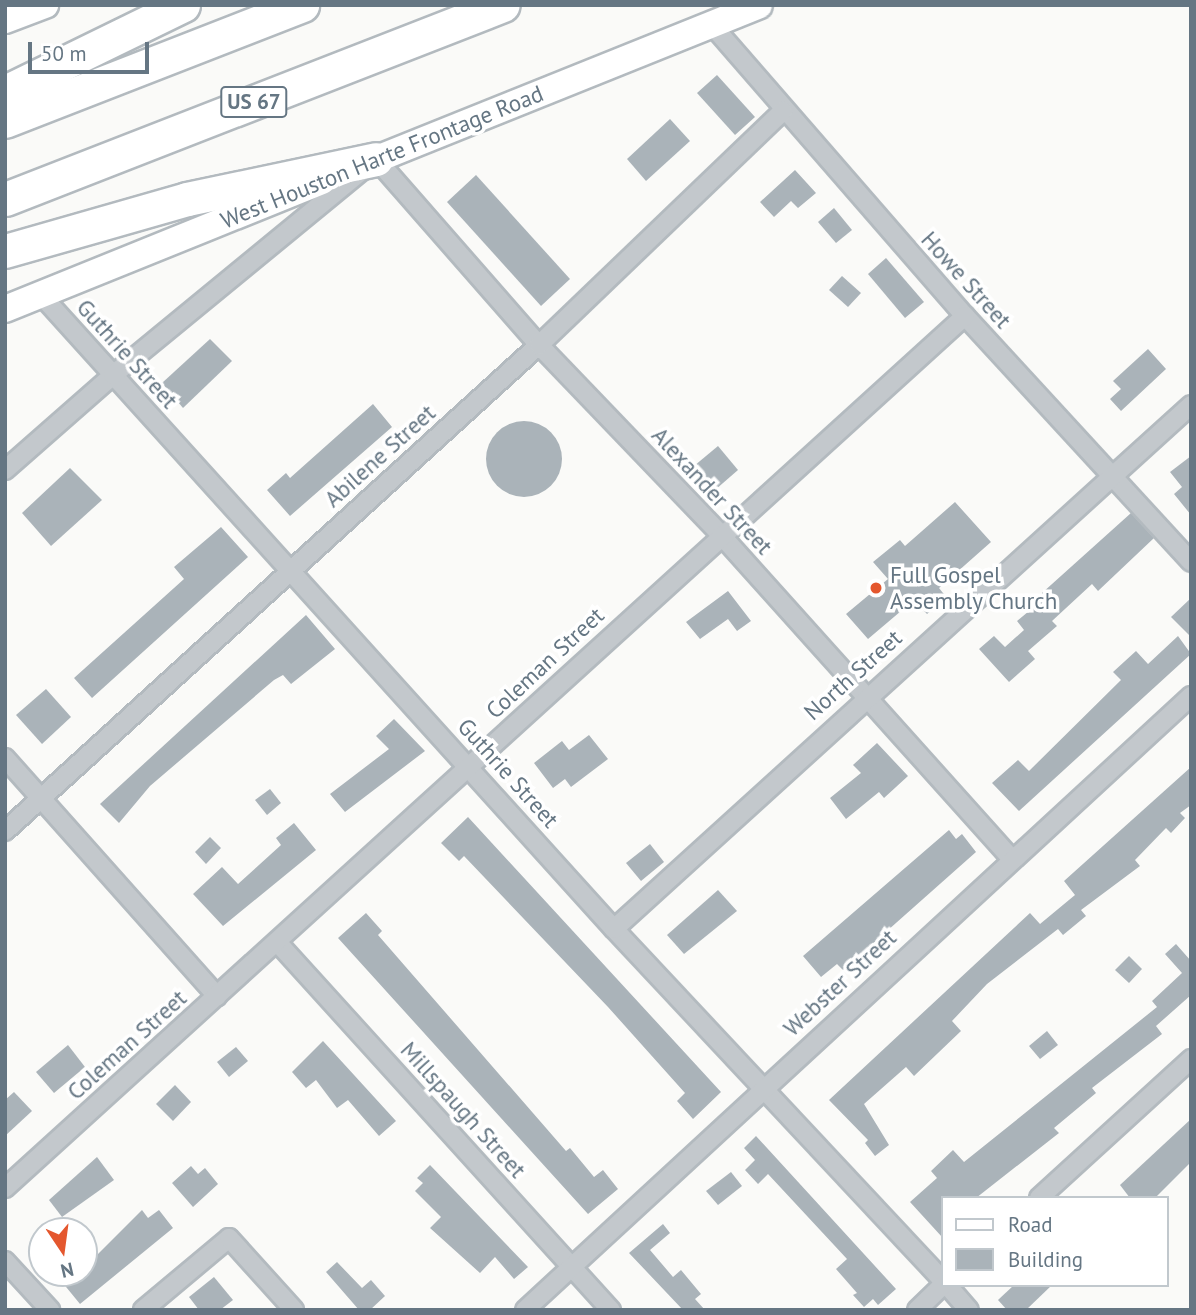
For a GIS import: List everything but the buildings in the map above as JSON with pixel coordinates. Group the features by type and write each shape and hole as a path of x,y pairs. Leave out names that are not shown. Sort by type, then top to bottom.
{"highway":[{"path":"5,92 183,5"},
{"path":"5,121 302,5"},
{"name":"US 67","path":"5,199 503,5"},
{"path":"5,251 187,200 376,159"}],"main road":[{"path":"5,19 44,5"},
{"name":"West Houston Harte Frontage Road","path":"5,309 760,5"}],"street":[{"name":"Howe Street","path":"711,24 783,111 965,316 1111,479 1191,562"},
{"name":"Abilene Street","path":"5,831 539,345 783,111"},
{"name":"Alexander Street","path":"376,159 539,345 721,535 1010,857"},
{"path":"5,470 113,374 376,159"},
{"name":"Guthrie Street","path":"42,296 614,929 940,1280"},
{"name":"Coleman Street","path":"5,1188 278,943 721,535 965,316"},
{"name":"North Street","path":"614,929 866,695 1191,405"},
{"name":"Webster Street","path":"525,1310 1010,857 1191,696"},
{"path":"5,758 217,996"},
{"name":"Millspaugh Street","path":"278,943 611,1310"},
{"path":"1041,1196 1191,1059"},
{"path":"143,1310 229,1238 294,1310"},
{"path":"5,1261 50,1310"},
{"path":"917,1310 941,1287"},
{"name":"Guthrie Street","path":"947,1287 969,1310"}],"place":[{"name":"Full Gospel Assembly Church","path":"876,588"}]}
